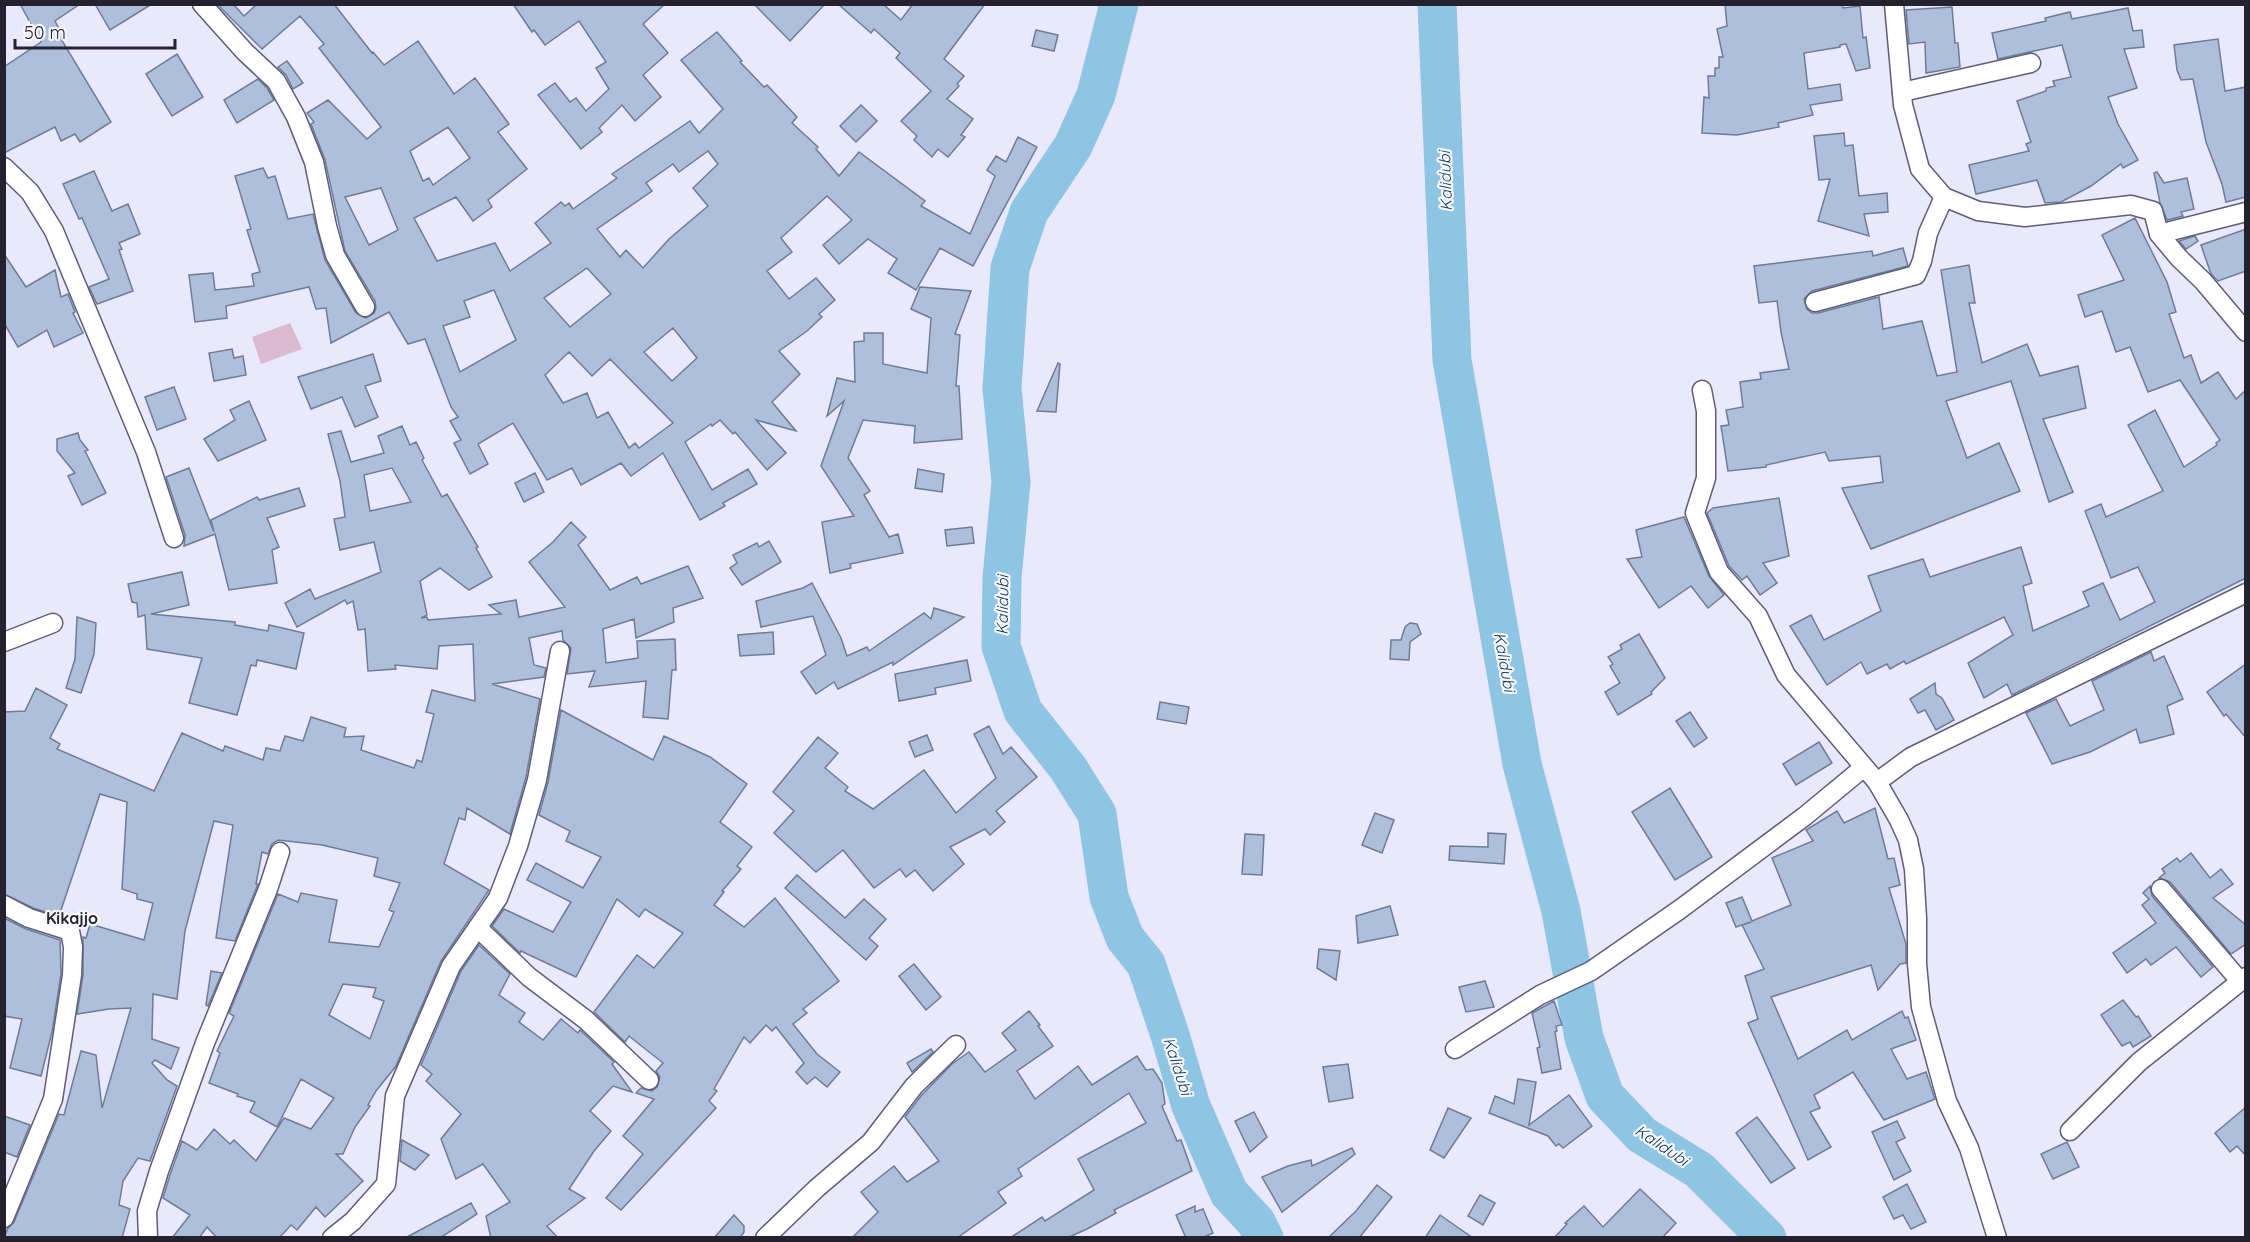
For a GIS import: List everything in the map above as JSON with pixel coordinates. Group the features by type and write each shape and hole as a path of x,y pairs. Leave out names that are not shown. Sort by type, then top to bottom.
{"street":[{"path":"202,4 245,52 276,81 286,99 314,162 335,255 365,307"},
{"path":"1894,4 1903,105 1920,170 1944,197 1978,211 2025,217 2131,205 2153,211 2159,234 2246,332"},
{"path":"1902,92 2031,63"},
{"path":"4,167 30,192 54,231 146,452 174,538"},
{"path":"1815,302 1916,275 1922,261 1928,233 1944,197"},
{"path":"2159,234 2246,212"},
{"path":"1702,390 1706,411 1706,478 1695,513 1719,572 1758,616 1786,675 1876,782 1908,840 1914,869 1917,964 1921,1007 1947,1101 1969,1148 1997,1238"},
{"path":"1876,782 1911,757 2246,593"},
{"path":"4,642 53,623"},
{"path":"332,1238 353,1221 386,1184 395,1096 452,966 498,898 521,835 537,780 560,651"},
{"path":"1455,1049 1540,995 1591,971 1680,910 1805,816 1863,768"},
{"path":"148,1238 147,1211 159,1171 205,1043 268,889 280,852"},
{"path":"2070,1131 2139,1062 2243,979 2161,889"},
{"path":"4,905 29,918 70,931 73,947 66,1024 53,1099 4,1218"},
{"path":"478,928 529,977 586,1020 649,1080"},
{"path":"765,1238 817,1188 871,1142 915,1086 956,1045"}],"shaded area":[{"path":"290,323 302,349 261,364 252,337"}],"building":[{"path":"20,4 80,4 55,21 64,38 61,39 111,122 80,142 75,134 61,141 55,127 4,153 4,67 41,42"},
{"path":"95,4 152,4 110,30"},
{"path":"257,4 334,4 384,65 418,41 454,94 475,78 509,124 498,132 527,169 488,200 492,207 473,221 456,197 414,218 437,261 495,243 510,271 551,243 535,223 561,202 565,206 569,203 573,209 617,178 612,174 690,121 699,133 723,109 681,60 717,32 742,61 740,62 764,87 767,85 797,117 792,123 818,147 816,149 839,176 859,152 925,201 921,206 970,234 995,176 987,170 996,156 1006,162 1018,137 1037,147 973,266 940,248 916,290 888,273 897,259 868,239 839,264 823,245 852,220 827,196 781,238 792,252 767,271 789,299 816,278 835,300 819,314 822,317 807,331 779,351 800,374 772,402 796,431 756,420 786,453 767,470 735,432 733,434 720,420 685,442 712,490 748,469 757,484 723,503 725,506 700,520 663,453 631,476 621,463 581,485 572,468 547,480 513,423 478,444 488,464 470,474 454,443 461,440 450,421 458,417 451,407 425,339 408,344 389,312 331,343 326,308 316,309 309,287 226,306 227,318 195,322 189,275 213,273 215,290 254,286 252,274 260,272 247,230 251,229 235,176 263,168 268,178 275,176 288,219 313,214 325,260 356,313 366,318 374,313 376,308 375,301 345,251 325,160 311,124 314,122 307,113 328,100 367,139 381,127 319,48 324,44 300,16 262,49 218,5 234,5 244,16","holes":["448,127 470,158 433,185 429,178 423,181 410,151","708,151 718,164 693,188 708,206 669,239 643,268 626,250 620,257 597,229 652,191 646,183 673,164 679,172","381,188 398,230 369,245 345,197","587,268 611,294 570,327 544,298","494,290 516,340 460,372 443,326 470,317 464,301","673,328 697,358 672,381 644,352","569,352 592,376 610,359 673,423 639,448 635,443 629,448 608,412 597,418 587,393 563,403 545,375"]},
{"path":"513,4 665,4 643,24 668,53 643,75 661,97 635,121 622,105 599,128 602,132 581,149 538,95 555,83 570,102 576,98 586,111 609,89 596,68 606,62 579,21 545,45 534,30 532,32"},
{"path":"754,4 825,4 790,41"},
{"path":"838,4 883,4 901,20 913,4 985,4 944,59 964,76 957,84 959,86 947,99 973,119 961,135 965,137 948,157 938,149 932,157 914,140 917,136 901,121 931,91 896,58 900,53 874,29 871,33"},
{"path":"1725,4 1842,4 1843,8 1860,6 1863,38 1866,37 1870,68 1856,71 1846,44 1804,53 1808,89 1840,84 1842,100 1810,105 1813,115 1778,123 1779,127 1737,135 1702,133 1704,97 1709,98 1708,76 1715,76 1715,68 1719,68 1719,57 1723,57 1717,29 1727,26"},
{"path":"1952,7 1960,67 1926,73 1925,42 1909,44 1906,10"},
{"path":"2128,8 2133,31 2142,30 2144,47 2124,49 2137,88 2108,97 2118,124 2138,160 2123,168 2121,164 2091,186 2061,202 2045,203 2037,180 1976,194 1969,165 2029,151 2026,144 2031,142 2017,101 2055,86 2053,81 2071,77 2062,45 1998,59 1992,33 2046,21 2045,18 2070,12 2072,19"},
{"path":"1036,30 1058,35 1054,51 1032,46"},
{"path":"2218,39 2225,91 2246,87 2246,197 2226,202 2222,184 2206,142 2193,79 2181,80 2177,70 2174,45"},
{"path":"177,54 203,97 172,116 146,74"},
{"path":"287,61 303,83 293,89 286,75 278,67"},
{"path":"258,79 274,100 237,123 224,100"},
{"path":"861,105 877,121 856,142 840,126"},
{"path":"1844,133 1845,146 1853,145 1859,196 1887,193 1888,212 1864,214 1869,236 1818,221 1830,179 1819,180 1814,136"},
{"path":"94,171 112,211 128,204 140,234 119,243 122,249 119,250 133,291 97,304 89,287 109,279 82,218 79,219 63,184"},
{"path":"2157,172 2164,183 2187,178 2194,209 2181,212 2183,216 2167,220 2160,203 2154,173"},
{"path":"2135,218 2167,282 2176,312 2169,314 2184,358 2191,355 2201,383 2218,372 2236,399 2246,390 2246,578 2012,695 2007,684 1984,698 1968,663 2013,635 2004,617 1906,664 1904,661 1890,669 1887,664 1867,674 1861,662 1827,685 1790,626 1811,615 1824,640 1881,611 1868,576 1923,559 1930,577 2021,547 2032,583 2023,586 2033,631 2089,606 2083,592 2103,583 2120,620 2155,602 2138,567 2111,578 2085,511 2101,504 2106,517 2163,491 2128,425 2155,410 2184,467 2217,445 2216,443 2220,440 2180,380 2148,392 2130,347 2116,352 2102,311 2085,317 2078,295 2124,280 2102,235"},
{"path":"2246,229 2246,271 2218,281 2211,274 2201,245"},
{"path":"2195,236 2198,241 2186,249 2179,241"},
{"path":"1903,248 1908,266 1812,291 1804,299 1807,309 1812,313 1818,313 1879,297 1883,329 1922,321 1937,376 1957,372 1941,270 1969,265 1975,303 1969,303 1982,363 2027,344 2040,376 2078,366 2086,408 2043,419 2073,492 2049,502 2011,381 1946,401 1967,458 1999,443 2020,491 1871,549 1842,488 1883,482 1880,456 1829,461 1825,452 1766,465 1766,467 1728,471 1721,426 1729,425 1726,410 1743,407 1740,382 1761,379 1760,373 1789,369 1777,301 1759,303 1754,266 1872,251 1873,256"},
{"path":"4,254 26,287 55,270 61,297 68,294 75,312 73,313 83,333 54,347 47,330 18,347 4,323"},
{"path":"920,287 971,291 955,334 960,335 956,386 959,386 962,439 914,443 915,426 863,420 848,458 870,491 864,495 889,537 898,534 903,553 850,564 851,568 830,573 822,522 854,516 821,466 844,401 827,416 837,378 855,382 854,342 864,341 864,333 883,333 883,364 927,373 931,318 911,309"},
{"path":"232,349 234,358 243,356 246,375 214,381 209,353"},
{"path":"373,354 381,381 365,386 378,417 355,427 342,397 311,409 298,377"},
{"path":"1058,363 1060,364 1056,412 1037,411"},
{"path":"174,387 186,419 157,430 145,397"},
{"path":"249,401 266,440 218,461 204,439 235,420 230,410"},
{"path":"402,426 410,445 416,442 424,458 422,460 442,497 447,494 478,547 476,548 492,577 469,590 440,568 420,581 427,615 421,618 427,617 428,620 501,614 489,605 516,600 519,617 565,607 529,562 553,542 571,522 586,537 578,545 610,590 637,577 641,584 688,566 703,598 673,608 674,622 636,638 634,619 603,629 606,663 638,658 637,641 675,639 676,670 672,670 668,719 643,717 646,681 589,687 595,671 567,674 571,648 563,640 562,631 529,638 534,665 546,668 544,677 492,684 540,699 526,777 510,834 467,808 465,820 459,818 444,864 489,890 441,961 396,1066 376,1091 368,1105 370,1106 355,1127 343,1154 336,1154 363,1181 325,1217 316,1207 297,1230 291,1225 279,1238 217,1238 207,1227 199,1238 172,1238 190,1215 163,1198 170,1175 182,1141 197,1150 214,1129 230,1144 234,1140 256,1161 284,1118 311,1129 334,1098 301,1079 277,1127 250,1112 255,1102 209,1083 220,1053 217,1051 234,1016 229,1013 278,894 298,902 301,893 337,900 329,942 379,947 394,912 389,910 400,883 374,876 378,858 322,845 278,840 272,844 268,854 262,852 256,884 258,884 235,941 216,938 233,825 214,821 185,931 177,999 153,994 152,1039 179,1048 171,1069 155,1060 152,1063 167,1080 177,1086 150,1161 138,1158 123,1181 119,1205 130,1209 122,1238 4,1238 8,1228 14,1222 59,1114 64,1115 81,1051 96,1055 102,1108 131,1008 77,1014 83,975 83,937 86,938 90,924 144,940 153,903 137,899 137,894 122,889 127,802 100,794 59,916 33,908 4,894 4,712 25,711 36,688 67,705 50,738 60,744 57,749 154,791 182,733 223,751 225,746 263,760 266,748 280,751 285,736 303,741 311,717 346,728 344,737 364,736 361,750 414,768 417,760 422,762 434,714 426,712 432,690 475,701 473,644 439,646 437,669 395,665 396,669 368,671 365,629 358,630 353,601 347,604 345,600 297,627 285,603 310,589 315,599 381,572 374,542 340,550 334,519 345,517 340,481 328,434 341,431 351,462 384,453 378,436","holes":["392,468 411,502 370,511 364,475","343,984 376,988 373,997 384,1001 370,1039 329,1015"]},
{"path":"78,433 80,440 88,450 85,451 106,493 82,505 68,476 75,473 57,451 57,439"},
{"path":"189,468 214,532 211,520 257,497 259,500 299,488 305,506 267,518 279,547 272,550 277,583 229,590 215,534 184,546 185,535 166,477"},
{"path":"918,469 944,474 942,492 915,488"},
{"path":"535,473 544,492 524,502 515,483"},
{"path":"1779,498 1789,556 1763,563 1777,583 1760,595 1747,576 1742,580 1729,566 1707,513 1713,508"},
{"path":"1684,517 1709,576 1724,595 1708,608 1691,586 1659,608 1627,559 1642,557 1636,530"},
{"path":"972,527 974,543 947,546 945,530"},
{"path":"769,541 781,562 742,585 730,568 737,563 733,555 757,543 759,547"},
{"path":"182,572 189,605 151,614 235,622 235,625 268,631 269,625 304,633 296,669 257,660 256,666 251,665 237,715 189,703 202,658 147,649 145,615 138,617 137,603 132,602 128,584"},
{"path":"812,583 841,638 847,656 867,647 869,651 924,613 931,619 934,608 964,617 893,665 893,662 838,689 834,682 816,694 801,672 826,655 813,616 761,627 756,601 803,588"},
{"path":"77,617 96,623 94,654 81,693 66,688 75,659"},
{"path":"1410,623 1417,624 1421,634 1410,642 1409,660 1390,659 1391,640 1401,640 1405,627"},
{"path":"773,632 774,654 740,656 738,635"},
{"path":"1639,634 1665,678 1651,692 1652,694 1618,715 1605,692 1620,683 1610,666 1613,664 1608,657 1622,649 1620,645"},
{"path":"2151,652 2154,661 2164,656 2183,699 2167,706 2174,734 2140,743 2136,729 2090,752 2052,764 2026,713 2056,699 2070,726 2104,710 2092,681"},
{"path":"967,660 971,681 935,688 936,694 899,701 895,674"},
{"path":"2246,664 2246,738 2226,714 2224,716 2207,692"},
{"path":"1935,683 1936,694 1942,698 1954,720 1936,730 1925,710 1918,713 1910,699"},
{"path":"1160,702 1189,707 1186,724 1157,719"},
{"path":"561,710 653,760 664,736 710,757 747,784 720,822 752,847 737,866 741,869 722,891 724,892 714,905 744,927 775,898 839,981 803,1009 807,1013 793,1024 817,1054 840,1072 827,1087 815,1077 807,1084 796,1072 804,1063 776,1027 772,1031 766,1025 750,1043 744,1037 714,1089 717,1091 709,1101 716,1108 621,1210 606,1198 643,1154 623,1136 654,1099 636,1093 641,1088 652,1091 657,1087 660,1077 656,1071 663,1063 629,1036 625,1042 594,1012 637,955 654,968 683,933 645,909 639,917 617,899 576,977 521,951 520,953 492,926 504,909 553,932 571,902 527,880 536,863 583,888 601,857 566,841 570,831 539,815 548,782"},
{"path":"1690,712 1707,738 1694,747 1676,721"},
{"path":"989,726 1003,754 1011,747 1037,777 996,811 1005,822 990,835 985,829 950,847 964,864 933,891 915,870 906,877 900,869 874,888 843,850 816,872 774,833 794,811 773,792 818,737 838,753 825,768 848,787 845,791 873,809 924,770 956,813 996,778 974,734"},
{"path":"927,735 933,750 915,757 909,742"},
{"path":"1819,742 1832,763 1796,785 1783,764"},
{"path":"1670,788 1712,857 1675,880 1632,812"},
{"path":"1875,808 1888,859 1894,858 1900,885 1889,888 1906,944 1906,963 1900,964 1878,990 1871,965 1771,997 1798,1059 1847,1030 1852,1040 1902,1011 1905,1018 1908,1017 1916,1040 1891,1049 1907,1079 1926,1072 1935,1099 1884,1120 1853,1072 1814,1095 1820,1108 1810,1112 1831,1147 1808,1160 1748,1023 1758,1019 1745,976 1764,969 1742,925 1736,927 1726,903 1742,897 1752,921 1791,905 1772,858 1813,841 1806,830 1837,811 1844,823"},
{"path":"1375,813 1394,820 1382,853 1362,845"},
{"path":"1488,833 1506,834 1504,864 1449,860 1450,846 1488,847"},
{"path":"1245,834 1264,835 1262,875 1242,874"},
{"path":"2191,853 2210,878 2221,869 2233,884 2213,898 2246,925 2246,944 2231,954 2170,882 2159,878 2165,873 2162,869 2177,858 2180,862"},
{"path":"797,875 845,918 864,899 886,919 869,938 878,946 866,960 785,888"},
{"path":"2150,886 2152,896 2213,967 2201,977 2176,947 2151,965 2146,959 2127,973 2113,953 2156,923 2142,905 2149,899 2143,893"},
{"path":"1390,906 1398,935 1358,943 1356,916"},
{"path":"4,918 26,929 60,940 61,974 52,1032 41,1076 10,1068 22,1019 4,1016"},
{"path":"479,945 510,974 499,995 525,1013 519,1022 543,1040 561,1019 578,1033 580,1030 614,1062 612,1064 632,1092 613,1086 590,1111 611,1131 594,1151 569,1189 585,1198 547,1226 558,1238 491,1238 486,1216 510,1202 483,1164 456,1179 441,1139 461,1114 426,1081 432,1074 421,1065 461,971"},
{"path":"1319,949 1340,951 1336,980 1317,968"},
{"path":"914,964 941,997 926,1010 899,976"},
{"path":"211,971 222,973 208,1006 206,1005"},
{"path":"1485,981 1494,1007 1466,1012 1459,987"},
{"path":"2123,1000 2136,1017 2138,1016 2151,1036 2133,1047 2130,1042 2122,1046 2101,1015"},
{"path":"1554,1001 1562,1025 1556,1026 1557,1031 1555,1032 1561,1069 1542,1073 1537,1048 1540,1047 1532,1013"},
{"path":"1029,1011 1053,1046 1017,1071 1035,1099 1078,1066 1092,1085 1137,1056 1146,1070 1153,1069 1162,1083 1165,1104 1162,1106 1177,1141 1181,1140 1192,1171 1114,1210 1116,1213 1067,1238 1010,1238 1042,1217 1045,1221 1094,1190 1078,1159 1146,1123 1129,1093 1018,1169 1022,1176 998,1192 1006,1203 957,1238 852,1238 878,1212 861,1192 894,1166 907,1182 939,1161 905,1117 921,1096 952,1064 969,1052 985,1072 1016,1050 1002,1033"},
{"path":"931,1049 933,1052 912,1072 907,1063"},
{"path":"1348,1064 1353,1098 1329,1102 1323,1067"},
{"path":"1518,1079 1536,1082 1529,1125 1569,1095 1592,1126 1563,1148 1559,1144 1556,1146 1548,1136 1489,1113 1495,1096 1514,1104"},
{"path":"2246,1107 2246,1156 2237,1146 2230,1152 2215,1133"},
{"path":"1448,1108 1471,1118 1444,1158 1430,1150"},
{"path":"1254,1112 1267,1137 1250,1152 1235,1121"},
{"path":"4,1116 30,1125 17,1157 4,1152"},
{"path":"1757,1117 1795,1168 1771,1183 1736,1133"},
{"path":"1897,1121 1905,1138 1896,1142 1911,1171 1894,1180 1872,1132"},
{"path":"402,1140 429,1155 415,1170 400,1161"},
{"path":"2067,1142 2079,1167 2053,1179 2041,1154"},
{"path":"1352,1148 1355,1154 1282,1212 1262,1177 1288,1166 1311,1160 1312,1166"},
{"path":"1907,1184 1926,1222 1911,1229 1903,1215 1894,1219 1883,1197"},
{"path":"1377,1185 1392,1197 1359,1238 1328,1238 1356,1211"},
{"path":"1640,1189 1676,1223 1662,1238 1554,1238 1567,1224 1565,1223 1584,1206 1603,1227"},
{"path":"1480,1195 1495,1203 1483,1225 1468,1216"},
{"path":"471,1203 477,1214 440,1238 405,1238"},
{"path":"1195,1206 1195,1212 1203,1209 1213,1233 1202,1238 1186,1238 1176,1215"},
{"path":"734,1215 744,1226 744,1232 740,1238 714,1238"},
{"path":"1440,1215 1473,1238 1425,1238"}],"waterway":[{"name":"Kalidubi","path":"1119,4 1096,95 1073,146 1029,212 1010,268 1002,388 1011,482 1002,578 1001,646 1023,711 1068,768 1097,814 1109,897 1125,938 1146,964 1191,1106 1229,1193 1256,1222 1264,1238"},
{"name":"Kalidubi","path":"1437,4 1452,360 1522,764 1561,911 1584,1038 1605,1096 1642,1135 1699,1170 1767,1238"}],"district":[{"name":"Kikajjo","path":"72,918"}]}
